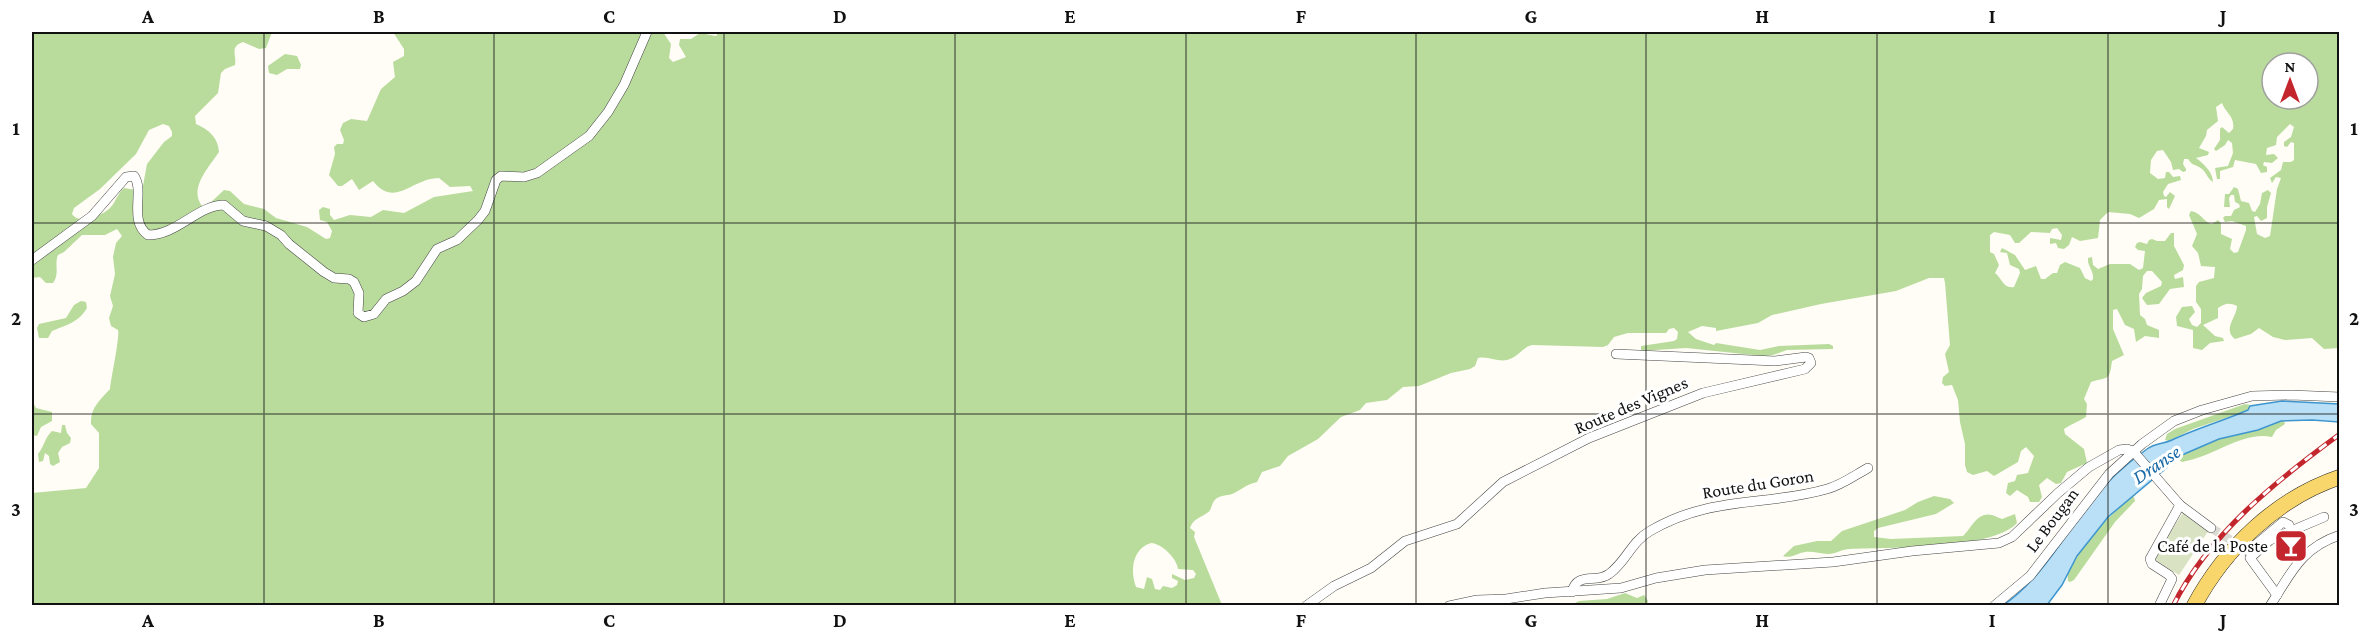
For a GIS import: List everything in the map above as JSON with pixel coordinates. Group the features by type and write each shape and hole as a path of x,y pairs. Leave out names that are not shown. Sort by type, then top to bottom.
{"main road":[{"path":"2194,606 2224,561 2257,526 2297,496 2340,477"}],"street":[{"path":"32,260 92,216 126,177 134,176 137,180 138,218 141,228 148,235 179,226 211,206 224,205 243,221 266,226 281,235 289,244 334,278 349,279 354,282 359,293 358,313 369,317 386,299 403,291 416,280 437,249 457,240 478,220 485,211 496,180 501,176 524,177 537,173 589,136 624,85 647,32"},
{"name":"Route des Vignes","path":"1306,606 1334,586 1371,568 1405,541 1457,524 1503,482 1589,438 1703,393 1804,369 1811,363 1806,357 1775,361 1616,354"},
{"path":"2135,453 2178,418 2240,399 2276,395 2340,397"},
{"path":"1449,606 1477,600 1616,589 1656,578 1705,570 1833,562 1912,551 1999,543 2012,537 2089,467 2119,450 2127,449 2135,453 2180,505 2211,528"},
{"name":"Le Bougan","path":"1994,606 2030,576 2097,487 2135,453"},
{"name":"Route du Goron","path":"1572,592 1576,582 1581,579 1602,578 1609,574 1640,538 1680,516 1717,505 1825,490 1841,484 1868,468"},
{"path":"2159,606 2172,579 2152,564 2150,559 2180,505"},
{"path":"2277,595 2250,558 2270,540 2324,517"},
{"path":"2248,551 2283,522 2289,525 2291,530"},
{"path":"2270,606 2307,551 2319,542 2340,534"}],"green space":[{"path":"32,32 272,32 266,48 259,49 243,42 236,46 235,65 221,73 218,93 195,116 196,124 215,138 219,152 202,178 197,192 198,199 202,206 209,204 224,190 230,191 244,204 264,209 276,218 307,227 326,239 330,238 332,231 327,222 320,220 319,210 323,207 330,209 330,215 334,220 350,215 371,217 383,210 404,213 434,197 473,191 470,186 450,187 439,178 429,179 396,192 381,189 373,181 359,190 352,179 338,186 329,175 335,154 334,147 337,144 343,144 344,140 340,130 343,123 351,119 367,121 381,89 395,77 393,62 404,56 404,49 393,32 663,32 671,44 669,58 673,62 686,57 679,45 680,39 691,39 700,33 716,36 719,32 2339,32 2339,348 2324,349 2312,338 2285,340 2273,337 2259,328 2251,334 2235,339 2231,335 2230,327 2237,306 2232,304 2218,308 2218,318 2203,325 2224,341 2210,343 2202,350 2193,348 2193,330 2177,326 2176,317 2182,307 2192,306 2195,312 2189,319 2192,325 2197,327 2201,323 2201,309 2196,302 2196,286 2199,282 2214,278 2215,267 2201,266 2198,253 2192,246 2197,234 2189,215 2191,211 2212,224 2218,220 2221,223 2221,234 2232,239 2230,249 2234,253 2238,252 2246,226 2232,221 2225,222 2223,218 2225,216 2231,216 2234,210 2240,207 2235,202 2234,195 2231,195 2230,207 2224,207 2225,194 2229,194 2234,187 2238,189 2241,201 2249,203 2252,211 2255,212 2260,204 2262,193 2268,190 2271,193 2267,218 2261,221 2257,216 2254,217 2257,234 2265,238 2270,236 2277,189 2281,178 2276,177 2272,183 2270,178 2281,170 2283,162 2294,160 2294,143 2291,142 2287,147 2284,146 2284,142 2291,137 2294,127 2290,124 2277,137 2276,145 2267,148 2266,155 2274,154 2278,158 2272,163 2264,162 2263,165 2267,167 2267,172 2261,173 2256,164 2235,160 2233,167 2220,171 2220,179 2217,179 2215,168 2228,166 2233,153 2232,143 2228,140 2216,151 2214,149 2220,140 2220,129 2222,127 2229,133 2233,129 2231,118 2222,103 2216,107 2218,121 2207,130 2199,148 2209,152 2208,155 2196,158 2209,171 2213,182 2201,168 2188,159 2184,159 2183,164 2186,171 2173,170 2163,150 2157,151 2151,160 2150,173 2158,179 2165,178 2166,172 2173,177 2180,176 2181,180 2168,184 2163,192 2166,197 2170,192 2175,196 2169,209 2167,199 2159,200 2154,209 2139,218 2130,214 2108,212 2100,220 2098,238 2080,241 2072,237 2069,245 2064,249 2058,248 2056,243 2050,244 2050,238 2061,240 2062,235 2057,228 2052,229 2050,233 2031,232 2019,243 2015,243 2010,235 1994,232 1990,235 1990,252 1994,254 1999,265 1995,273 2005,285 2010,287 2014,287 2020,273 2019,269 2010,265 2007,253 2000,252 2002,248 2015,255 2025,270 2036,266 2041,279 2057,273 2060,265 2065,262 2080,268 2085,278 2091,281 2093,276 2088,258 2092,257 2093,265 2098,269 2110,264 2130,264 2139,270 2143,268 2145,251 2135,247 2137,243 2147,244 2152,239 2165,241 2171,233 2174,233 2174,246 2184,265 2183,270 2174,275 2175,279 2183,277 2184,287 2170,289 2159,304 2147,305 2142,298 2146,293 2161,286 2162,282 2152,271 2147,271 2143,276 2142,289 2139,294 2140,315 2145,319 2147,325 2159,330 2159,338 2145,336 2136,342 2134,329 2125,325 2117,309 2113,310 2113,329 2124,355 2112,361 2107,377 2091,382 2084,399 2087,404 2086,417 2064,429 2065,434 2084,449 2087,463 2067,472 2061,483 2056,484 2047,478 2039,485 2042,497 2039,502 2030,502 2028,497 2017,490 2010,496 2006,493 2008,483 2015,481 2017,475 2028,473 2034,456 2026,447 2021,451 2018,462 1994,476 1987,471 1973,475 1967,472 1958,400 1952,385 1945,386 1942,383 1943,377 1949,372 1945,354 1950,345 1945,283 1944,278 1929,278 1896,291 1772,315 1758,323 1716,331 1716,328 1702,326 1688,332 1696,339 1714,345 1716,343 1760,350 1779,346 1829,344 1833,346 1833,349 1787,350 1763,356 1686,348 1641,351 1641,346 1674,341 1677,339 1678,332 1674,328 1669,329 1666,333 1628,333 1614,337 1608,345 1603,347 1532,345 1507,360 1478,358 1475,366 1470,369 1451,373 1419,386 1403,387 1387,400 1366,403 1360,410 1341,417 1318,439 1288,456 1280,466 1262,472 1257,482 1218,498 1209,512 1193,523 1190,528 1195,532 1194,537 1222,605 32,605 32,493 86,488 99,468 99,433 91,424 91,418 96,405 110,389 117,349 118,330 111,326 109,318 113,306 110,296 115,274 113,257 116,243 122,236 117,229 105,235 82,235 58,255 53,283 46,283 40,277 32,278","holes":["163,124 169,126 172,136 164,142 147,164 142,191 124,188 112,206 102,214 85,219 75,217 72,214 74,208 100,189 136,154 149,130","1151,543 1165,549 1178,569 1193,570 1196,574 1194,578 1185,580 1172,574 1172,578 1178,581 1177,585 1172,588 1163,586 1160,590 1155,589 1152,579 1147,577 1144,589 1136,587 1133,574 1136,555"]},
{"path":"285,54 297,56 301,65 300,69 287,69 277,75 269,73 268,66"},
{"path":"81,301 86,302 87,308 80,317 52,331 48,338 39,338 37,328 39,324 66,318 74,305"},
{"path":"32,401 36,408 52,412 52,421 41,427 37,436 32,435"},
{"path":"2245,404 2250,405 2249,410 2193,429 2169,441 2165,440 2167,434 2175,429"},
{"path":"2281,421 2285,424 2276,430 2272,437 2250,438 2194,459 2182,462 2179,460 2182,455 2219,439 2258,430"},
{"path":"62,425 65,425 71,438 70,443 62,447 58,453 60,462 53,466 50,464 49,456 45,453 43,461 39,462 38,454 48,436 52,431 61,433"},
{"path":"1934,496 1950,499 1954,503 1936,514 1878,528 1874,531 1874,537 1891,539 1963,536 1978,518 1987,514 2002,519 2015,514 2017,523 2004,532 1963,543 1847,549 1828,554 1805,552 1783,556 1794,546 1817,541 1831,541 1842,531 1905,510"},
{"path":"2131,497 2134,497 2135,501 2115,522 2074,580 2068,581 2073,561 2082,548"},
{"path":"2184,511 2209,530 2179,575 2153,559"},
{"path":"1625,593 1637,598 1644,595 1648,601 1647,605 1571,605 1579,601 1607,599"}],"water":[{"name":"Dranse","path":"2282,401 2339,404 2339,422 2281,421 2258,430 2219,439 2182,455 2108,517 2077,556 2062,585 2047,605 2002,606 2016,596 2040,571 2103,487 2147,449 2239,414 2248,410 2250,406"}],"tunnel":[{"path":"2211,528 2242,547"}],"railway":[{"path":"2173,606 2205,556 2246,511 2292,470 2340,434"}],"place":[{"name":"Café de la Poste","path":"2291,546"}]}
